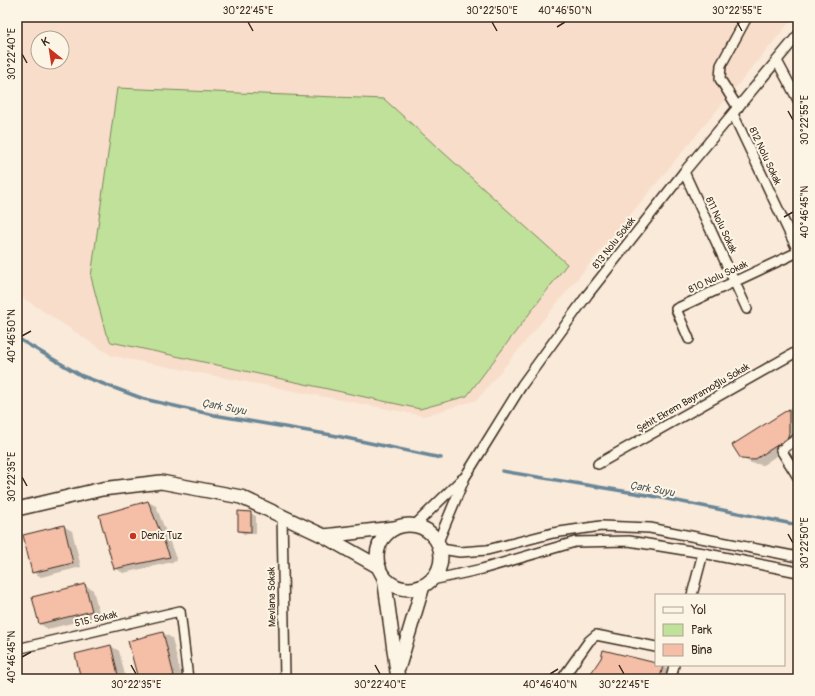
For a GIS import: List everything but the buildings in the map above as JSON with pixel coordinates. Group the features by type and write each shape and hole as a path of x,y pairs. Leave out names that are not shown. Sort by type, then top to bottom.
{"street":[{"name":"812 Nolu Sokak","path":"747,17 721,66 720,78 798,252"},
{"name":"813 Nolu Sokak","path":"465,477 518,392 588,294 684,172 798,35"},
{"path":"777,60 798,100"},
{"name":"811 Nolu Sokak","path":"684,172 748,309"},
{"name":"810 Nolu Sokak","path":"689,339 676,309 798,252"},
{"name":"Şehit Ekrem Bayramoğlu Sokak","path":"598,464 798,351"},
{"path":"798,438 781,450 798,477"},
{"path":"415,525 465,477"},
{"path":"398,674 427,583 438,571 442,560 440,545 465,477"},
{"path":"17,509 102,489 161,482 241,497 324,536 381,572 392,584 402,588 412,589 427,583 575,542 629,540 798,572"},
{"name":"Mevlana Sokak","path":"282,515 285,679"},
{"path":"324,536 396,527 405,524 415,525 424,528 432,534 440,545 460,552 487,550 553,533 601,526 650,528 798,557"},
{"path":"396,527 388,532 378,548 398,674"},
{"path":"692,594 703,553"},
{"name":"515. Sokak","path":"17,649 180,611 188,679"},
{"path":"562,679 589,641 596,635 655,647"},
{"path":"671,679 674,666"}],"shaded area":[{"path":"17,17 794,17 477,400 424,416 112,356 17,294"}],"green space":[{"path":"117,88 384,99 567,264 467,396 420,409 111,342 106,334 91,277"}],"waterway":[{"name":"Çark Suyu","path":"17,338 82,376 144,399 214,415 332,435 441,458"},
{"name":"Çark Suyu","path":"502,471 647,495 798,525"}],"place":[{"name":"Deniz Tuz","path":"133,536"}]}
